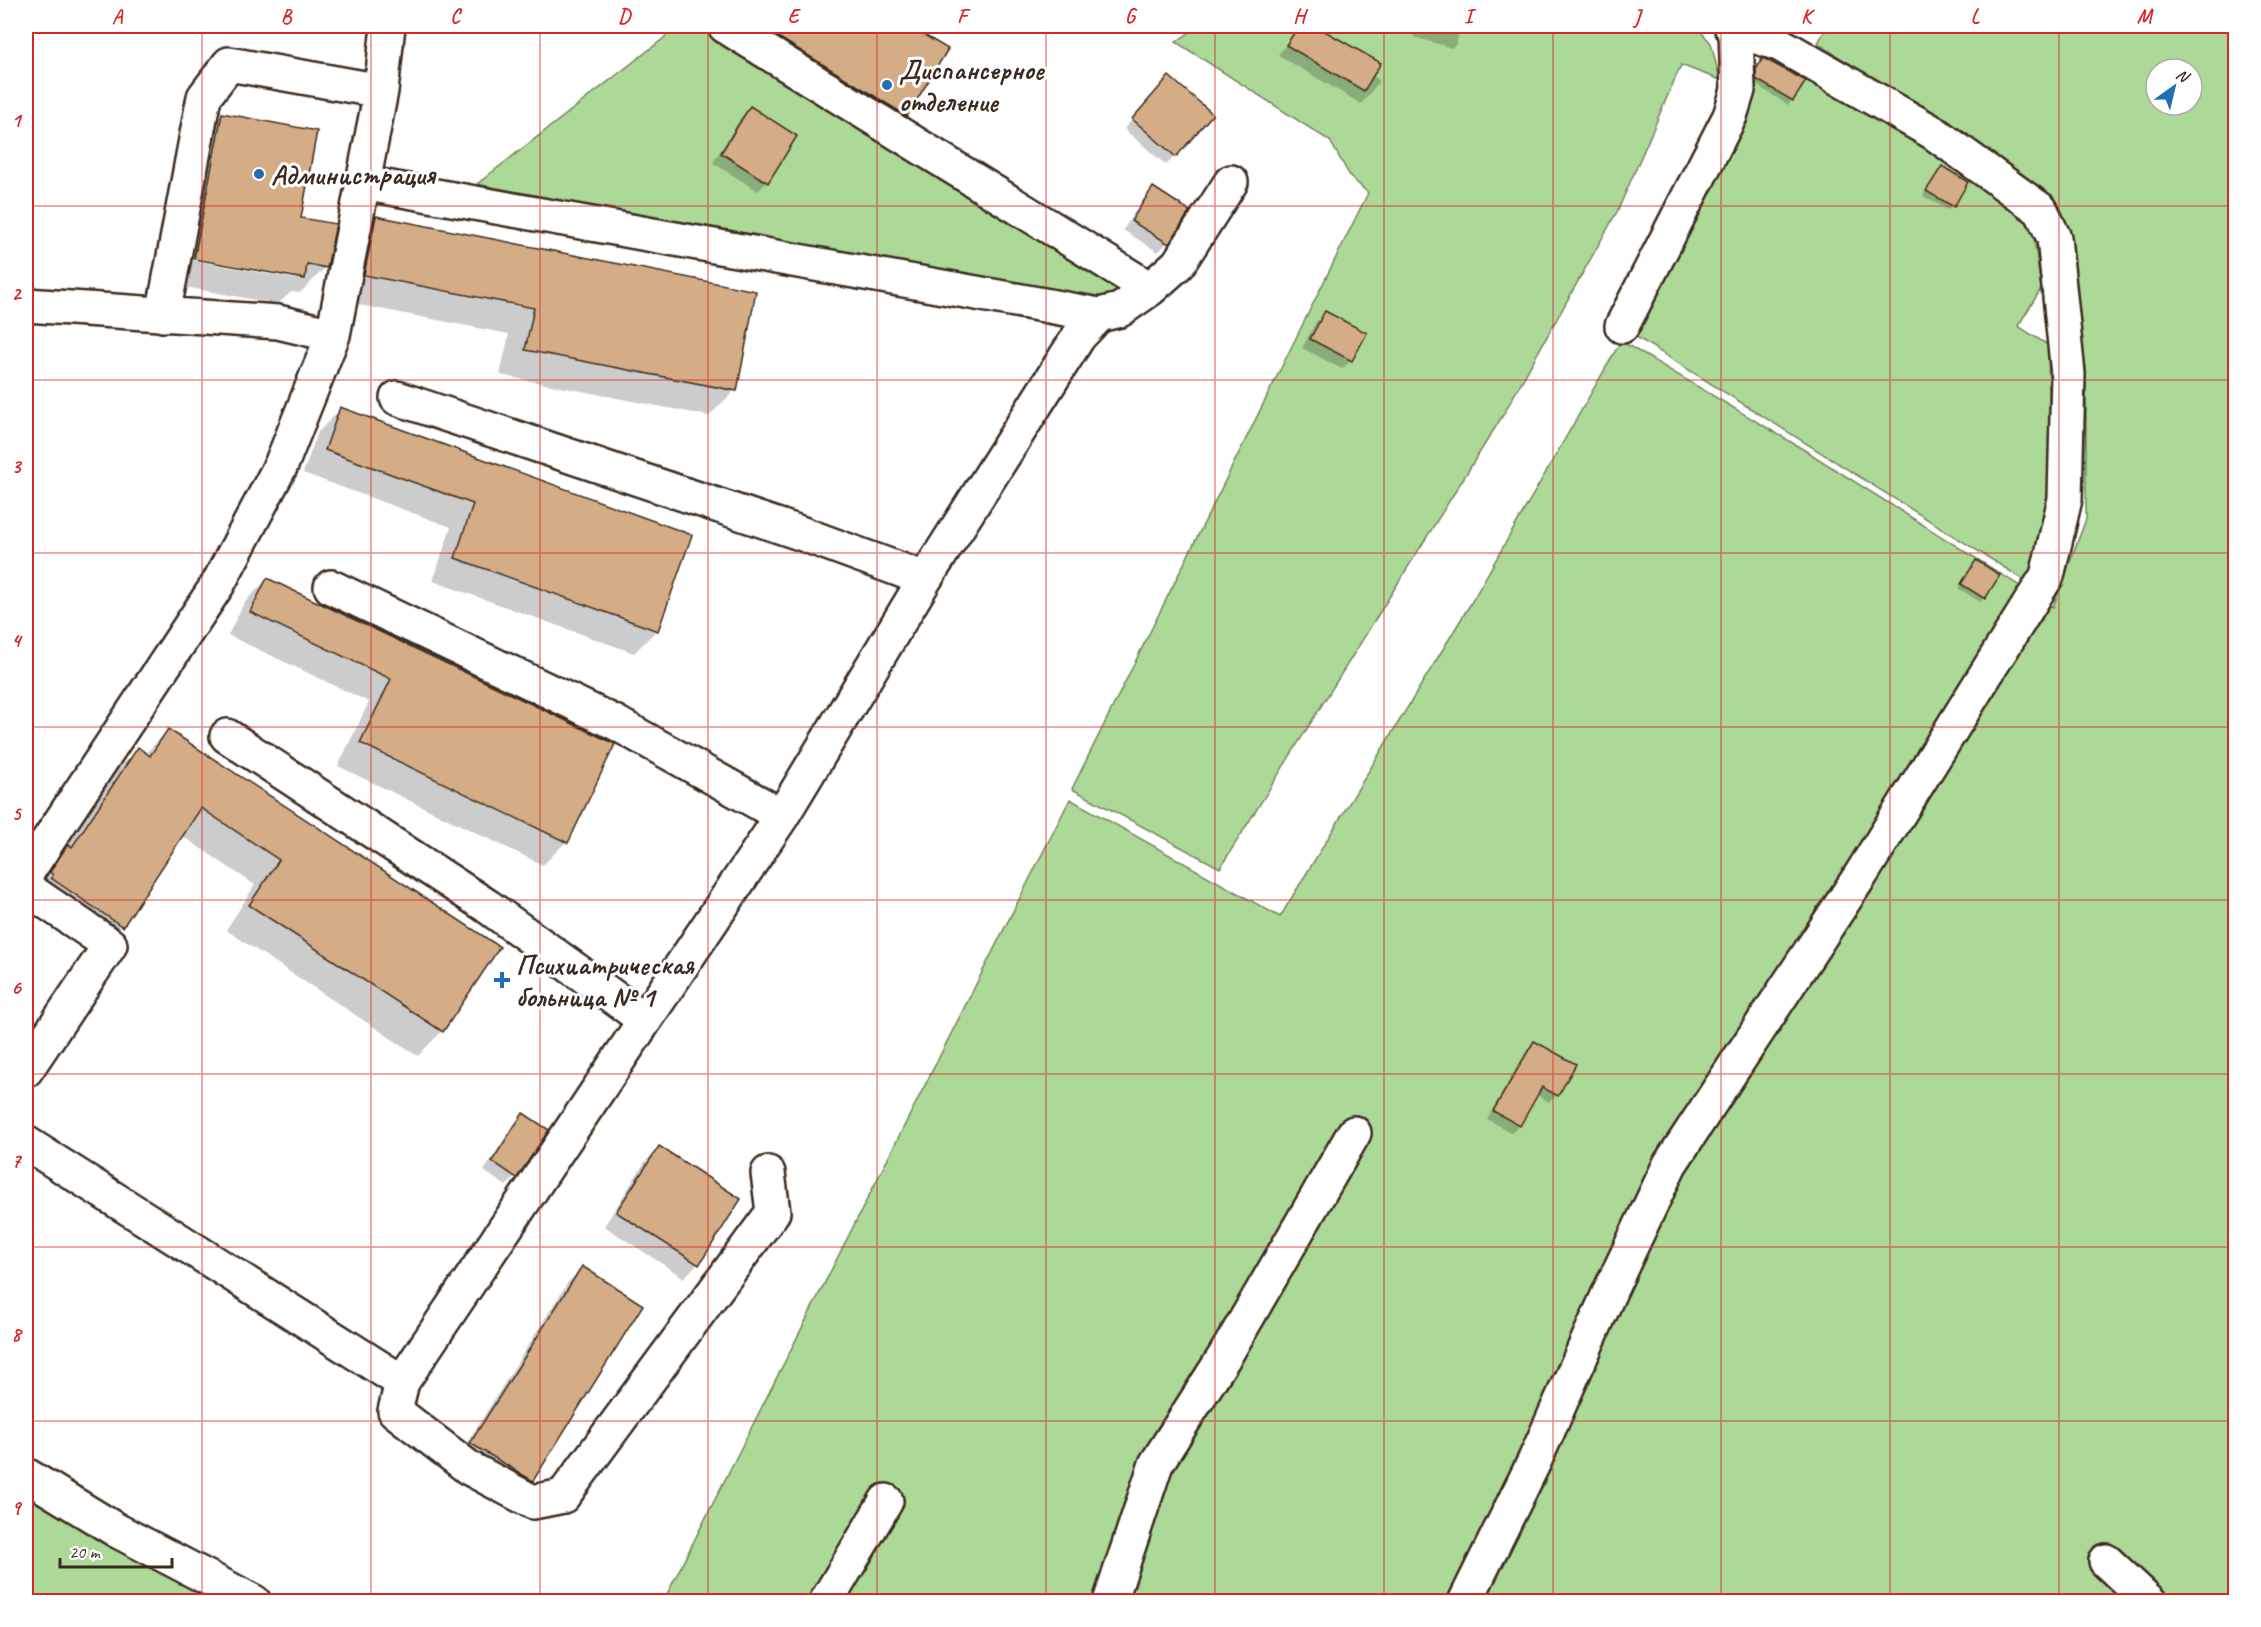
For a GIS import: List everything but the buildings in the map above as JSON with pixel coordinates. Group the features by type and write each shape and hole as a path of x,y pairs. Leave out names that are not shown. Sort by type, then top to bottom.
{"lane":[{"path":"26,874 218,584 281,465 333,334 381,91 388,26"},
{"path":"725,26 1150,289"},
{"path":"1465,1602 1534,1462 1610,1291 1670,1164 1862,873 2047,576 2065,499 2068,374 2054,238 2041,210 1934,133 1779,44 1734,28 1738,90 1730,116 1622,326"},
{"path":"163,315 204,97 229,64 381,91"},
{"path":"363,183 1099,315 1120,310 1150,289 1178,264 1231,182"},
{"path":"26,305 278,322 333,334"},
{"path":"768,1173 773,1212 563,1496 533,1502 470,1468 395,1411 402,1382 782,816 925,579 1079,336 1099,315"},
{"path":"398,398 800,533 925,579"},
{"path":"331,587 616,723 782,816"},
{"path":"228,736 487,906 645,1020"},
{"path":"26,888 110,945 26,1070"},
{"path":"1110,1602 1156,1464 1226,1354 1354,1133"},
{"path":"26,1143 402,1382"},
{"path":"26,1475 116,1530 254,1602"},
{"path":"826,1602 886,1501"},
{"path":"2106,1562 2150,1602"}],"green space":[{"path":"673,26 704,26 1057,242 1115,285 1118,294 1104,305 477,184 664,38"},
{"path":"1199,26 1696,26 1711,43 1720,80 1681,65 1618,210 1503,415 1220,868 1072,789 1368,193 1350,176 1330,141 1176,42"},
{"path":"1827,26 2235,26 2235,1601 663,1602 1070,799 1280,917 1471,603 1621,341 1806,451 2053,607 2086,519 2086,368 2056,209 1963,140 1818,43"},
{"path":"1767,50 2008,197 2033,231 2041,289 2018,326 2048,345 2051,491 2029,583 1630,333 1751,77"},
{"path":"26,1490 232,1601 26,1601"}],"place":[{"name":"Диспансерное отделение","path":"887,85"},
{"name":"Администрация","path":"259,174"},
{"name":"Психиатрическая больница № 1","path":"502,980"}]}
